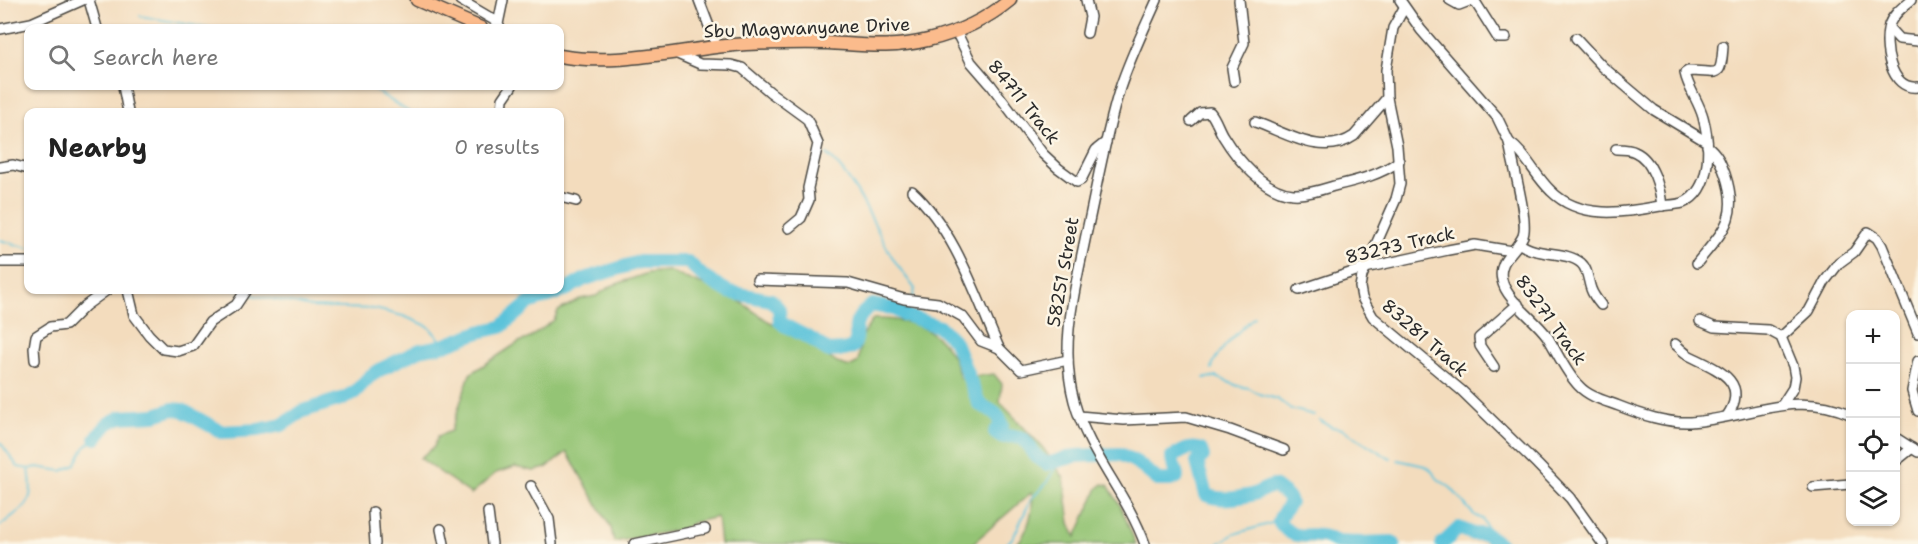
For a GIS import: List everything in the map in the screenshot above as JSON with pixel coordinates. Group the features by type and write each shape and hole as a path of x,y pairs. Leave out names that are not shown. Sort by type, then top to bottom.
{"main road":[{"path":"417,0 472,24"},
{"name":"Sbu Magwanyane Drive","path":"564,56 602,60 627,59 717,47 764,44 828,43 873,47 892,46 930,40 956,31 981,19 1010,0"}],"street":[{"path":"31,24 83,0"},
{"path":"89,0 96,24"},
{"path":"460,0 496,24"},
{"path":"499,24 503,0"},
{"path":"699,0 717,47"},
{"path":"1086,0 1090,17 1087,33"},
{"name":"58251 Street","path":"1145,544 1131,512 1092,446 1079,416 1074,402 1068,360 1071,305 1106,142 1120,88 1157,0"},
{"path":"1234,81 1232,68 1244,44 1239,0"},
{"path":"1450,0 1460,5 1473,0 1497,36 1500,39 1506,38"},
{"path":"1911,0 1896,14 1889,28 1888,46 1895,76 1908,87 1918,87"},
{"path":"1402,4 1426,36 1497,117 1509,142 1524,220 1523,235 1519,243 1528,250 1571,258 1582,263 1586,269 1591,289 1601,305"},
{"name":"83281 Track","path":"1402,4 1390,40 1386,70 1387,98 1399,161 1400,184 1396,199 1365,268 1360,287 1366,306 1373,317 1454,384 1537,464 1570,498 1603,544"},
{"path":"0,29 24,25"},
{"path":"1889,28 1899,39 1918,41"},
{"name":"84711 Track","path":"956,31 973,66 991,85 1043,154 1066,175 1079,182 1087,172 1096,150 1106,142"},
{"path":"1576,38 1603,67 1654,110 1707,144 1716,154 1731,197 1731,213 1723,229 1697,263"},
{"path":"1509,142 1527,160 1551,191 1572,207 1606,212 1683,203 1693,196 1705,173 1707,144 1702,115 1685,75 1689,71 1713,73 1718,71 1722,66 1723,46"},
{"path":"675,53 700,64 731,65 742,68 807,119 818,144 808,188 809,200 801,218 789,228"},
{"path":"124,90 127,108"},
{"path":"502,108 503,99 509,90"},
{"path":"1255,122 1288,137 1334,144 1347,141 1354,136 1387,98"},
{"path":"1191,122 1200,113 1210,112 1223,137 1246,167 1262,181 1288,194 1303,194 1338,186 1376,173 1399,161"},
{"path":"1616,149 1634,151 1646,162 1659,190 1662,206"},
{"path":"0,167 13,165 24,168"},
{"path":"912,191 936,218 955,249 999,348 1021,370 1068,360"},
{"path":"564,198 576,201"},
{"path":"1781,337 1809,311 1829,274 1854,252 1868,232 1877,238 1882,246 1918,333"},
{"name":"83271 Track","path":"1519,243 1503,262 1502,279 1507,291 1542,330 1576,383 1591,395 1635,412 1670,421 1690,422 1800,403 1820,404 1846,412"},
{"name":"83273 Track","path":"1299,290 1365,268 1475,245 1512,251"},
{"path":"0,262 24,262"},
{"path":"757,280 848,283 904,299 938,303 963,317 981,341 999,348"},
{"path":"36,360 34,348 36,336 50,327 66,325 85,306 102,294"},
{"path":"129,294 134,315 149,335 163,348 178,351 193,346 210,322 236,304 243,294"},
{"path":"1494,367 1480,346 1479,338 1518,304"},
{"path":"1700,321 1714,327 1760,328 1781,337 1793,366 1794,377 1793,388 1782,405"},
{"path":"1675,344 1687,354 1715,367 1725,376 1735,393 1734,405 1727,416"},
{"path":"1918,361 1912,391 1918,411"},
{"path":"1079,416 1124,420 1186,417 1284,450"},
{"path":"1900,441 1915,450 1900,459"},
{"path":"1813,487 1846,484"},
{"path":"531,486 549,519 552,544"},
{"path":"373,512 375,544"},
{"path":"488,512 492,544"},
{"path":"441,529 444,544"},
{"path":"634,544 705,529"}],"green space":[{"path":"668,271 725,291 768,321 803,339 837,363 850,367 858,362 862,336 873,319 908,322 928,331 945,345 952,355 960,378 994,374 1002,384 1000,402 1043,448 1064,478 1070,523 1076,537 1098,488 1103,484 1108,485 1120,505 1136,544 1017,544 1030,520 1032,492 972,544 720,544 717,517 692,523 683,529 614,542 611,528 567,452 546,468 534,471 515,467 496,473 471,494 420,458 434,447 438,436 451,431 470,374 519,342 528,339 554,320 558,311 580,299 596,296 611,286 648,273"}],"waterway":[{"path":"140,16 186,24"},
{"path":"374,90 403,108"},
{"path":"827,154 838,165 863,202 891,255 915,289 913,297"},
{"path":"0,240 24,247"},
{"path":"564,291 585,279 639,262 688,262 704,277 729,292 771,300 779,309 780,321 784,325 813,340 828,351 853,347 858,320 872,305 894,309 940,327 955,342 979,404 993,412 1002,425 995,432 1003,437 1013,436 1025,440 1034,454 1047,464 1075,456 1120,454 1136,462 1158,480 1170,480 1177,477 1172,457 1186,450 1197,449 1201,450 1203,456 1197,462 1206,495 1217,498 1234,498 1251,495 1274,486 1287,496 1290,502 1279,521 1293,534 1323,536 1339,542 1392,542 1394,544"},
{"path":"247,294 312,307 375,309 403,316 428,326 445,345"},
{"path":"96,438 109,423 121,417 155,415 173,409 182,410 222,432 258,430 282,425 303,411 344,398 355,392 369,377 383,368 420,350 445,345 479,332 501,327 529,303 555,294"},
{"path":"905,315 911,303"},
{"path":"1212,369 1222,349 1254,317"},
{"path":"1204,378 1216,377 1249,388 1259,394 1277,399 1291,409 1314,415"},
{"path":"1319,420 1332,427 1343,429 1391,458"},
{"path":"0,442 18,467 62,471 75,465 85,447 96,438"},
{"path":"1007,544 1014,536 1031,499 1045,485 1060,460"},
{"path":"1398,460 1430,469 1438,479 1451,488 1474,515 1482,519 1486,526 1486,534"},
{"path":"0,526 23,508 30,498 29,469"},
{"path":"1218,544 1234,534 1279,521"},
{"path":"1442,544 1459,528 1473,534 1486,534 1500,544"}]}
